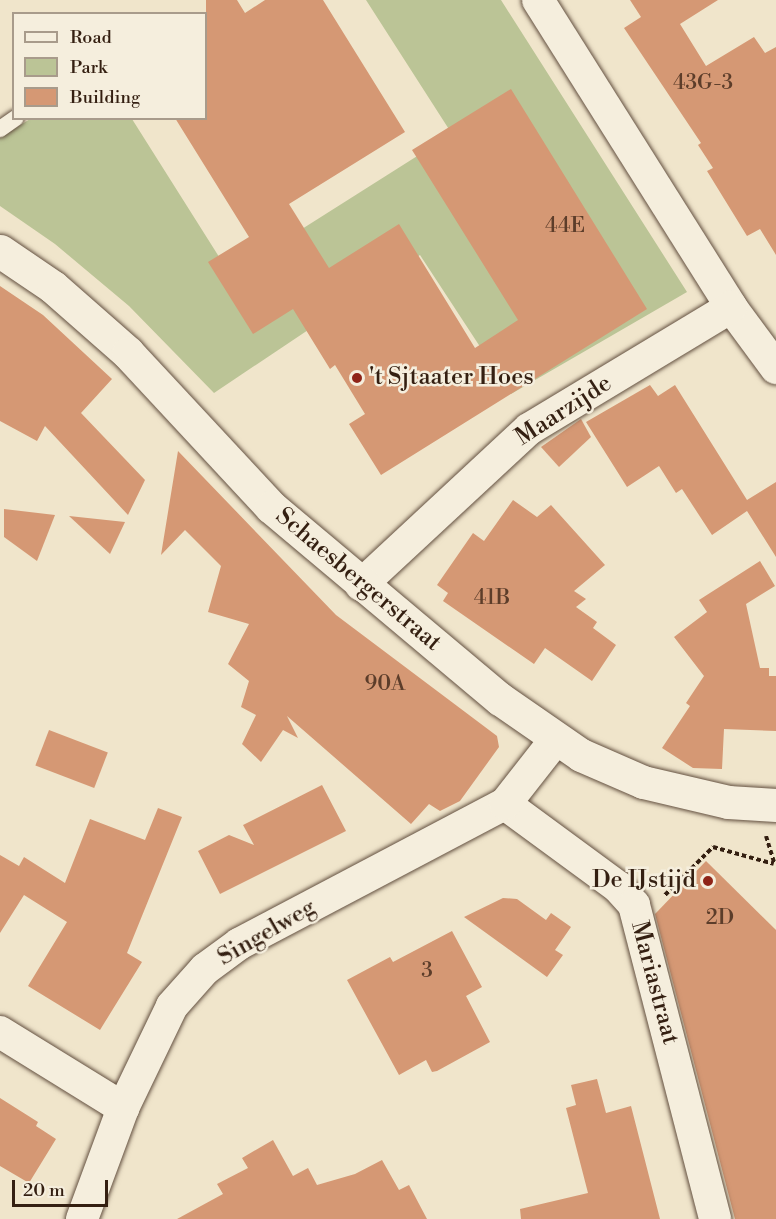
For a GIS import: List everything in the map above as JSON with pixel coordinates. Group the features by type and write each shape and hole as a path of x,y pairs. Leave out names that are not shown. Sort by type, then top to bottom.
{"street":[{"path":"538,0 731,307 776,368"},
{"name":"Schaesbergerstraat","path":"0,251 53,287 128,353 272,507 361,585 500,699 556,739 610,769 656,786 728,802 776,805"},
{"name":"Maarzijde","path":"361,585 529,429 731,307"},
{"name":"Singelweg","path":"82,1219 123,1108 172,1006 206,969 239,944 506,804 556,739"},
{"name":"Mariastraat","path":"506,804 618,887 634,905 715,1219"},
{"path":"0,1032 123,1108"}],"lane":[{"path":"0,129 13,120"}],"path":[{"path":"634,905 656,904 713,847 774,864"}],"green space":[{"path":"366,0 501,0 687,292 511,394 420,255 214,393 129,306 55,244 0,206 0,138 28,120 133,120 228,271 253,260 452,134"}],"building":[{"path":"206,0 237,0 245,13 265,0 323,0 405,132 289,204 329,268 399,224 475,348 518,320 412,150 511,89 647,309 381,475 349,424 365,414 335,365 330,369 293,309 253,334 208,262 249,237 176,120 207,120"},
{"path":"630,0 718,0 680,24 706,66 754,37 765,53 776,47 776,255 760,229 747,236 707,171 713,168 698,145 701,143 624,28 641,17"},
{"path":"0,286 43,315 112,379 81,413 145,480 128,515 45,426 37,441 0,421"},
{"path":"650,385 658,396 675,385 747,500 776,482 776,557 747,511 712,535 682,489 676,493 659,466 627,487 586,422"},
{"path":"581,419 591,437 559,467 541,447"},
{"path":"178,451 336,615 497,736 499,747 460,801 440,811 429,804 411,824 287,716 298,738 283,730 261,762 242,744 256,715 241,707 249,681 228,664 249,624 208,612 221,566 185,530 161,555"},
{"path":"513,500 537,517 551,505 605,565 574,591 586,599 576,607 597,622 593,628 616,645 592,681 545,648 534,664 443,601 448,593 437,585 473,533 484,541"},
{"path":"4,509 55,515 37,561 4,537"},
{"path":"69,516 125,522 110,554"},
{"path":"760,561 775,586 746,604 760,668 769,668 769,676 776,676 776,731 724,729 722,769 693,768 662,748 690,706 686,703 704,676 674,637 707,612 699,600"},
{"path":"49,730 108,753 94,788 35,765"},
{"path":"322,785 346,831 220,894 198,851 229,835 254,845 243,825"},
{"path":"158,808 182,817 127,953 142,962 100,1030 28,986 67,922 24,895 0,933 0,855 19,866 24,857 65,883 90,819 145,840"},
{"path":"706,861 776,930 776,1219 735,1219 655,914"},
{"path":"503,898 517,899 546,920 551,913 571,927 555,950 563,955 547,977 464,917"},
{"path":"452,931 482,987 466,996 490,1042 437,1071 432,1072 426,1060 399,1075 347,980 390,957 393,962"},
{"path":"597,1079 606,1113 631,1106 660,1219 521,1219 520,1209 588,1193 566,1108 576,1105 571,1085"},
{"path":"0,1098 38,1122 36,1126 56,1139 29,1183 0,1166"},
{"path":"273,1140 293,1176 308,1168 317,1185 355,1174 382,1160 399,1190 409,1185 427,1219 177,1219 223,1194 217,1184 248,1168 242,1158"}],"place":[{"name":"'t Sjtaater Hoes","path":"357,378"},
{"name":"De IJstijd","path":"708,881"}]}
